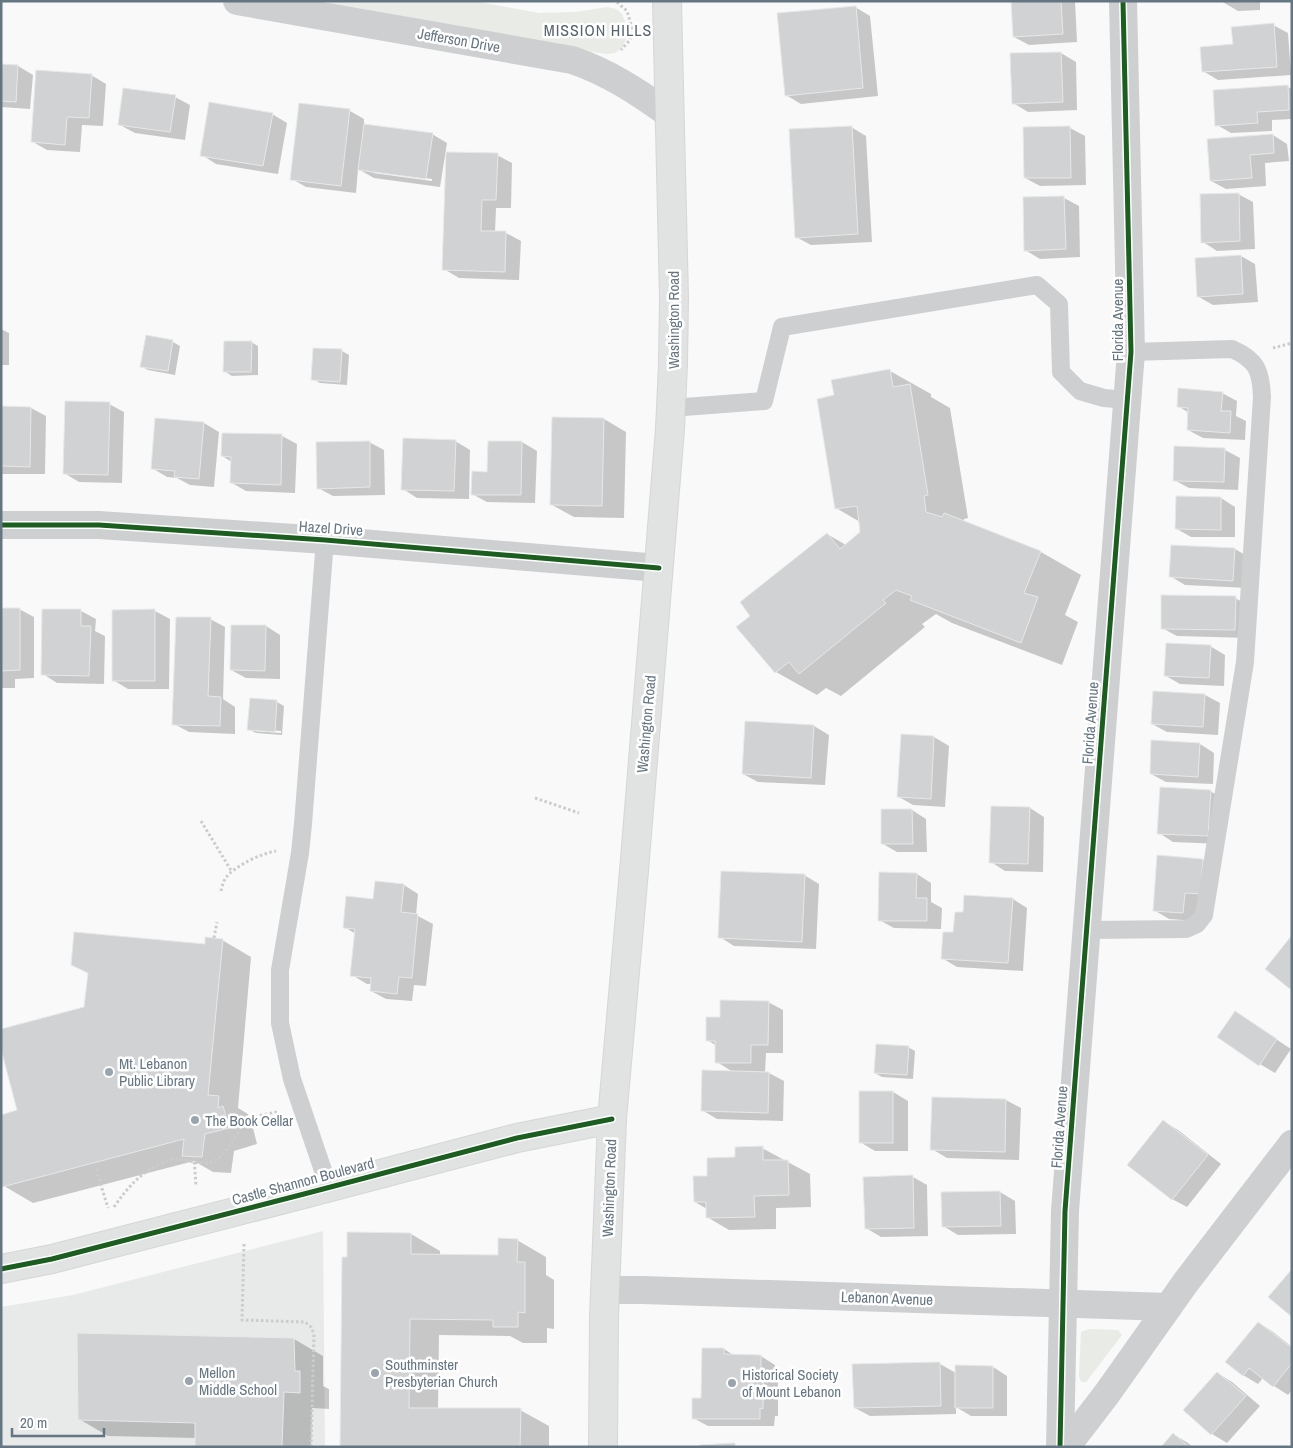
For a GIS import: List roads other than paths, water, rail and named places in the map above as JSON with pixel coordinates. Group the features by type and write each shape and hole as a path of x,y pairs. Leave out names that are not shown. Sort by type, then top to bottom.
{"main road":[{"name":"Washington Road","path":"603,1447 605,1290 612,1119 633,880 673,364 674,298 667,1"},
{"name":"Castle Shannon Boulevard","path":"1,1269 52,1259 517,1138 612,1119"}],"street":[{"name":"Jefferson Drive","path":"237,1 572,60 593,67 620,81 669,114"},
{"name":"Florida Avenue","path":"1060,1447 1065,1211 1131,352 1123,1"},
{"name":"Hazel Drive","path":"1,525 99,525 325,540 658,568"},
{"path":"1066,1447 1106,1395 1168,1307 1292,1144"},
{"name":"Lebanon Avenue","path":"605,1290 1168,1307"}],"lane":[{"path":"671,408 764,401 782,327 1037,285 1059,304 1061,372 1080,391 1104,398 1127,400"},
{"path":"1087,930 1186,929 1197,924 1204,915 1245,662 1262,381 1255,364 1246,355 1232,349 1131,352"},
{"path":"325,540 300,853 280,970 280,1023 292,1079 329,1188"}],"place":[{"name":"Mt. Lebanon Public Library","path":"109,1072"},
{"name":"The Book Cellar","path":"195,1120"},
{"name":"Southminster Presbyterian Church","path":"375,1373"},
{"name":"Mellon Middle School","path":"189,1381"},
{"name":"Historical Society of Mount Lebanon","path":"732,1383"}],"district":[{"name":"MISSION HILLS","path":"598,30"}]}
